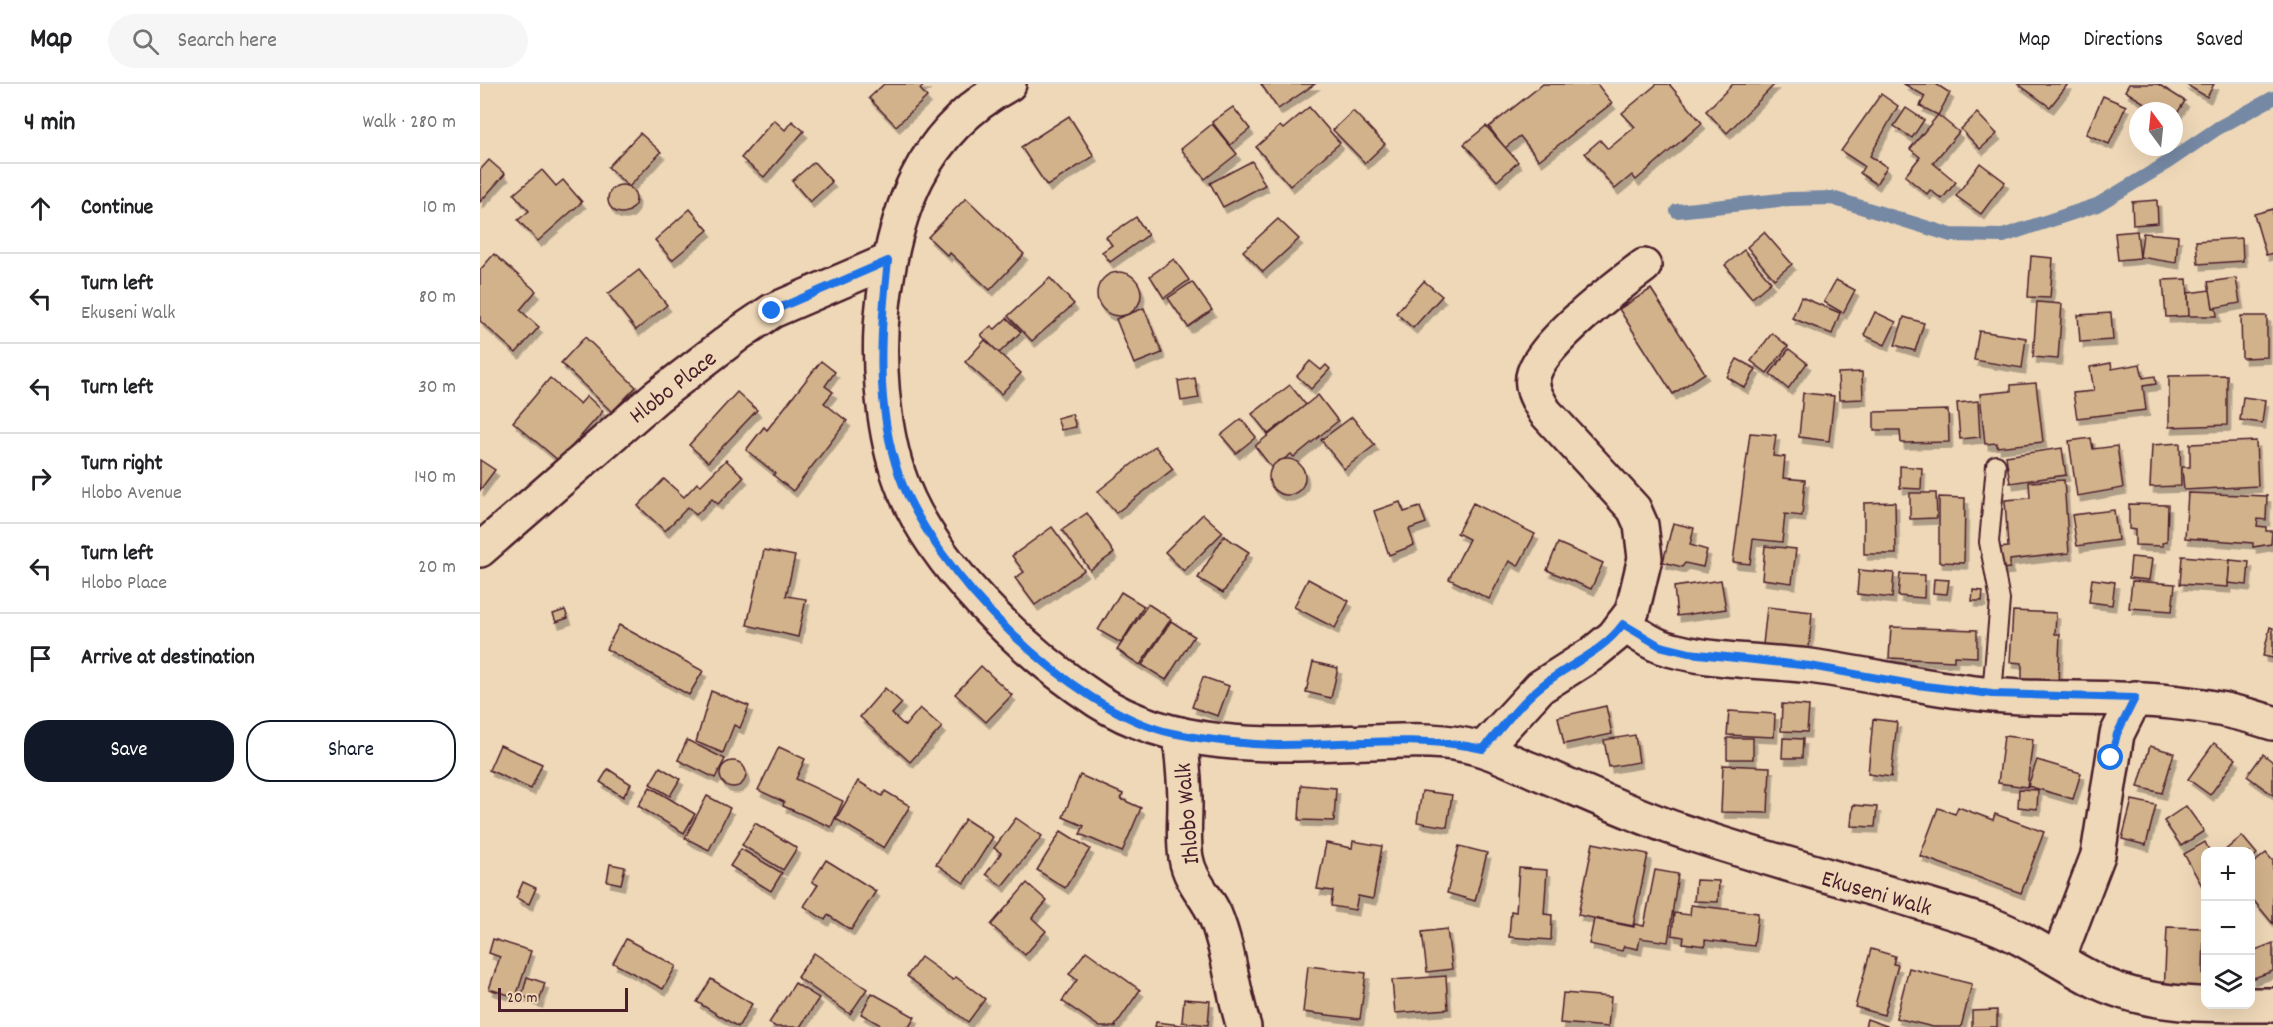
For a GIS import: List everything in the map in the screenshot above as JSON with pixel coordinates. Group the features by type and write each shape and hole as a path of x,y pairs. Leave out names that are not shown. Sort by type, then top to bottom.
{"street":[{"name":"Ekuseni Walk","path":"1009,84 984,98 950,127 933,150 900,212 888,261 880,326 890,440 906,493 934,542 958,576 1037,656 1068,681 1129,718 1180,734 1277,745 1435,741 1483,749 1667,825 1803,871 1988,923 2022,938 2100,983 2144,998 2197,1005 2273,1005"},
{"name":"Hlobo Place","path":"480,550 656,397 741,332 772,311 888,261"},
{"path":"1483,749 1540,687 1592,654 1614,636 1632,612 1640,590 1645,558 1641,525 1634,509 1545,412 1535,396 1533,384 1534,373 1554,345 1601,298 1644,266"},
{"path":"1623,624 1660,646 1689,653 1810,666 1917,685 1992,694 2135,698 2226,708 2273,723"},
{"path":"2058,959 2098,855 2117,734 2135,698"},
{"name":"Ihlobo Walk","path":"1180,734 1185,801 1184,832 1189,870 1217,922 1244,1027"}],"lane":[{"path":"1992,694 2000,600 1989,542 1996,465"}],"building":[{"path":"884,84 926,84 920,89 927,97 896,126 869,98"},
{"path":"1261,84 1315,84 1278,109"},
{"path":"1543,84 1597,84 1612,103 1539,160 1520,136 1505,148 1489,127"},
{"path":"1657,84 1669,84 1702,123 1636,180 1632,175 1615,189 1585,153 1600,140 1608,149 1635,127 1622,113"},
{"path":"1733,84 1775,84 1727,133 1706,111"},
{"path":"1904,84 1936,84 1950,93 1938,115 1920,106 1925,96"},
{"path":"2018,84 2068,84 2050,107"},
{"path":"2129,84 2158,84 2185,101 2183,104 2183,102 2143,102 2125,91"},
{"path":"2185,84 2214,84 2207,97"},
{"path":"1881,94 1898,106 1870,156 1887,167 1876,184 1860,173 1864,166 1841,151"},
{"path":"2103,96 2126,106 2109,144 2086,134"},
{"path":"1233,107 1250,129 1230,145 1212,122"},
{"path":"1309,107 1340,143 1290,186 1256,147 1280,126 1283,129"},
{"path":"1906,108 1924,120 1912,138 1894,126"},
{"path":"1353,111 1385,144 1365,163 1333,130"},
{"path":"1977,113 1997,134 1980,149 1961,129"},
{"path":"1938,115 1959,132 1933,163 1956,182 1942,199 1930,190 1927,194 1905,176 1920,157 1910,149"},
{"path":"1069,116 1094,156 1047,186 1021,147"},
{"path":"774,120 785,130 792,121 804,131 764,177 741,158"},
{"path":"1212,124 1237,154 1205,179 1181,149"},
{"path":"1486,126 1518,162 1497,181 1464,144"},
{"path":"640,133 661,152 629,187 608,167"},
{"path":"489,160 505,174 480,202 480,170"},
{"path":"1252,161 1265,185 1223,207 1210,183"},
{"path":"814,162 832,182 810,202 792,181"},
{"path":"1980,163 2005,182 1981,214 1956,196"},
{"path":"542,170 556,186 563,180 582,202 538,241 518,220 529,211 514,194"},
{"path":"622,185 632,189 636,199 632,209 622,213 612,209 608,199 612,189"},
{"path":"966,198 1024,254 990,290 950,253 948,256 928,237"},
{"path":"2157,200 2158,223 2133,225 2132,202"},
{"path":"690,209 708,230 672,260 655,240"},
{"path":"2273,209 2273,253 2266,255 2254,214"},
{"path":"1136,217 1148,235 1110,262 1102,252 1112,245 1106,237"},
{"path":"1278,219 1299,239 1263,272 1243,251"},
{"path":"2137,231 2140,258 2118,260 2115,233"},
{"path":"1764,232 1792,264 1774,279 1747,247"},
{"path":"2143,233 2178,236 2176,263 2140,257"},
{"path":"2242,238 2243,261 2198,264 2196,241"},
{"path":"1744,250 1771,282 1752,298 1725,265"},
{"path":"494,254 536,291 520,310 539,327 516,353 480,321 480,270"},
{"path":"2031,256 2053,258 2050,298 2028,297"},
{"path":"1174,259 1189,280 1164,298 1150,276"},
{"path":"639,270 667,305 636,330 608,294"},
{"path":"1119,272 1134,279 1141,294 1134,309 1119,316 1104,309 1097,294 1104,279"},
{"path":"1050,278 1074,304 1032,341 1008,316"},
{"path":"2236,278 2240,303 2213,308 2208,282"},
{"path":"2187,279 2189,316 2166,317 2163,280"},
{"path":"1836,280 1855,290 1843,313 1824,302"},
{"path":"1424,281 1442,296 1413,328 1396,313"},
{"path":"1192,282 1212,310 1188,327 1168,298"},
{"path":"1651,289 1705,373 1673,394 1619,309"},
{"path":"2210,290 2217,316 2189,316 2188,293"},
{"path":"1801,297 1840,313 1832,334 1792,318"},
{"path":"2037,302 2062,304 2058,359 2033,357"},
{"path":"1144,308 1162,353 1134,364 1116,319"},
{"path":"1875,312 1896,322 1885,345 1864,335"},
{"path":"2111,313 2113,340 2080,342 2078,315"},
{"path":"2241,316 2267,316 2267,357 2242,358"},
{"path":"1904,317 1924,323 1915,351 1895,345"},
{"path":"1007,318 1021,332 999,353 981,335 991,326 995,329"},
{"path":"1979,331 2026,338 2022,368 1974,360"},
{"path":"1772,333 1788,346 1767,373 1751,361"},
{"path":"585,337 636,387 612,412 561,363"},
{"path":"985,340 1021,373 1001,394 965,362"},
{"path":"1789,349 1807,363 1788,389 1770,374"},
{"path":"1737,359 1756,369 1745,388 1727,377"},
{"path":"821,361 835,372 825,386 833,392 824,403 847,421 793,491 746,450 764,427 767,430"},
{"path":"1310,361 1321,370 1326,365 1330,369 1311,389 1297,376"},
{"path":"2111,363 2112,369 2140,364 2143,378 2155,376 2156,384 2143,386 2146,410 2077,418 2073,393 2094,391 2090,367"},
{"path":"1862,372 1863,399 1839,400 1838,373"},
{"path":"2227,375 2227,425 2169,427 2169,376"},
{"path":"550,378 580,404 587,396 603,411 559,461 513,422"},
{"path":"1195,378 1199,398 1181,401 1178,381"},
{"path":"2036,383 2043,442 1997,447 1997,443 1985,444 1980,394 2011,391 2011,385"},
{"path":"1290,385 1306,405 1268,434 1252,414"},
{"path":"737,392 757,410 708,462 689,445"},
{"path":"1803,393 1834,396 1829,441 1799,437"},
{"path":"1318,395 1338,421 1294,457 1291,454 1272,468 1255,446"},
{"path":"2243,397 2265,400 2262,423 2240,420"},
{"path":"1978,401 1980,437 1960,439 1957,403"},
{"path":"1948,410 1949,442 1901,443 1900,430 1874,430 1874,412"},
{"path":"1072,414 1076,427 1061,430 1057,418"},
{"path":"1352,417 1375,445 1344,469 1321,440"},
{"path":"1241,419 1256,437 1236,453 1221,435"},
{"path":"1750,433 1776,435 1773,456 1785,457 1783,478 1805,480 1802,516 1785,514 1782,542 1753,539 1750,564 1733,562"},
{"path":"2091,438 2093,449 2117,446 2123,488 2077,496 2069,441"},
{"path":"2256,441 2258,486 2184,490 2182,467 2190,467 2190,444"},
{"path":"2180,443 2181,486 2150,487 2152,445"},
{"path":"1155,446 1173,469 1116,513 1098,491"},
{"path":"2062,448 2066,475 2010,483 2006,456"},
{"path":"1287,459 1300,464 1305,477 1300,490 1287,495 1274,490 1269,477 1274,464"},
{"path":"480,460 495,470 480,490"},
{"path":"726,460 744,477 718,504 712,499 696,515 688,507 665,531 638,506 664,479 684,497 697,483 700,486"},
{"path":"1900,466 1922,468 1921,489 1900,488"},
{"path":"2064,480 2069,553 2010,560 2010,568 2000,569 1999,548 2008,547 2005,500 2030,498 2029,482"},
{"path":"1910,493 1936,493 1937,518 1910,519"},
{"path":"2188,493 2267,496 2266,520 2258,519 2257,526 2266,527 2266,531 2272,531 2271,544 2253,547 2253,543 2185,538"},
{"path":"1939,497 1965,498 1964,563 1939,562"},
{"path":"1400,502 1404,512 1420,507 1426,523 1409,529 1414,545 1389,555 1374,511"},
{"path":"1895,502 1896,554 1864,554 1864,503"},
{"path":"1473,503 1535,534 1518,566 1509,561 1489,599 1449,579 1469,539 1457,533"},
{"path":"2129,504 2168,505 2167,542 2162,543 2163,546 2135,545 2135,530 2129,529"},
{"path":"2114,510 2118,540 2077,546 2072,515"},
{"path":"1087,513 1114,553 1090,570 1062,530"},
{"path":"1203,514 1223,532 1184,571 1165,552"},
{"path":"1673,523 1694,528 1690,545 1707,550 1703,567 1685,563 1682,567 1663,562"},
{"path":"1052,527 1084,570 1035,605 1015,578 1024,572 1012,556"},
{"path":"1224,536 1249,552 1223,593 1198,578"},
{"path":"1558,543 1603,563 1591,589 1547,570"},
{"path":"1765,546 1796,549 1792,583 1762,579"},
{"path":"764,550 795,556 786,596 806,599 798,637 747,625"},
{"path":"2182,556 2230,560 2228,587 2180,584"},
{"path":"2131,557 2152,559 2149,580 2129,578"},
{"path":"2230,560 2249,562 2247,585 2228,583"},
{"path":"1859,570 1894,573 1892,598 1857,594"},
{"path":"1900,574 1925,575 1924,598 1898,596"},
{"path":"1308,579 1349,601 1335,628 1294,607"},
{"path":"1934,579 1949,580 1947,594 1933,593"},
{"path":"2092,579 2115,582 2112,605 2089,602"},
{"path":"1721,580 1726,609 1677,616 1674,587"},
{"path":"2132,581 2175,584 2172,611 2129,608"},
{"path":"1973,590 1983,591 1982,601 1972,601"},
{"path":"1121,592 1144,606 1121,643 1098,630"},
{"path":"1148,604 1171,619 1140,665 1117,650"},
{"path":"1767,607 1812,612 1808,658 1762,654"},
{"path":"565,610 568,618 556,622 553,614"},
{"path":"2013,611 2056,613 2055,634 2060,634 2058,685 2022,685 2022,663 2010,662"},
{"path":"1171,621 1194,636 1166,680 1142,665"},
{"path":"619,625 703,671 689,695 606,649"},
{"path":"1891,627 1977,630 1977,657 1954,656 1954,661 1889,658"},
{"path":"2270,627 2273,628 2273,658 2263,656"},
{"path":"1313,662 1338,668 1331,698 1306,692"},
{"path":"981,666 1012,695 986,722 955,694"},
{"path":"1203,677 1229,686 1218,716 1192,707"},
{"path":"885,688 902,703 892,714 905,726 920,708 942,727 910,762 860,717"},
{"path":"711,691 749,706 740,728 734,725 723,753 696,742"},
{"path":"1782,704 1809,706 1807,732 1781,731"},
{"path":"1606,706 1612,734 1564,744 1558,717"},
{"path":"1729,711 1775,714 1774,737 1727,735"},
{"path":"1873,719 1897,722 1891,777 1868,774"},
{"path":"1635,735 1639,762 1609,767 1604,740"},
{"path":"2004,736 2033,739 2027,787 1998,783"},
{"path":"1727,738 1753,738 1753,759 1727,759"},
{"path":"1783,738 1803,739 1802,758 1782,758"},
{"path":"687,740 725,759 715,778 678,760"},
{"path":"2214,743 2236,759 2210,795 2188,779"},
{"path":"500,745 542,764 531,789 489,770"},
{"path":"2150,746 2174,753 2162,793 2138,787"},
{"path":"779,747 805,759 796,779 843,801 831,827 783,806 784,802 758,790"},
{"path":"2263,754 2273,762 2273,795 2247,776"},
{"path":"2037,760 2081,773 2073,799 2028,786"},
{"path":"733,761 742,765 746,774 742,783 733,787 724,783 720,774 724,765"},
{"path":"1723,765 1770,767 1768,813 1721,812"},
{"path":"660,767 680,779 670,796 650,784"},
{"path":"608,769 631,784 623,797 600,782"},
{"path":"1080,775 1123,794 1121,799 1141,808 1122,852 1080,834 1084,826 1063,817"},
{"path":"858,781 882,796 885,791 910,806 884,848 836,819"},
{"path":"1301,785 1336,788 1334,821 1299,820"},
{"path":"650,787 695,814 684,833 638,806"},
{"path":"2019,789 2038,790 2037,809 2018,807"},
{"path":"1422,791 1452,795 1447,827 1417,822"},
{"path":"707,796 730,808 709,850 685,838"},
{"path":"2132,800 2156,805 2146,845 2122,839"},
{"path":"1853,805 1877,807 1875,827 1851,826"},
{"path":"2186,806 2204,831 2181,846 2164,821"},
{"path":"1958,807 1993,820 1995,814 2044,832 2021,893 1920,856 1938,808 1955,814"},
{"path":"1016,818 1042,836 1002,886 986,874 1001,853 994,848"},
{"path":"965,819 993,837 964,883 936,864"},
{"path":"755,823 797,848 783,870 742,845"},
{"path":"1061,831 1090,849 1065,888 1037,870"},
{"path":"2242,836 2251,847 2229,847"},
{"path":"1353,841 1382,846 1373,899 1358,896 1355,910 1331,906 1333,891 1317,889 1326,843 1352,848"},
{"path":"2205,842 2208,847 2201,847 2201,884 2184,854"},
{"path":"1593,843 1648,854 1633,926 1578,915"},
{"path":"1459,846 1487,853 1475,901 1447,893"},
{"path":"741,849 782,873 771,891 730,866"},
{"path":"2266,853 2273,861 2273,924 2255,902 2255,862"},
{"path":"826,860 876,891 851,930 828,915 825,920 804,906 818,885 812,882"},
{"path":"610,864 625,867 621,884 607,881"},
{"path":"1519,868 1547,870 1544,914 1552,915 1551,940 1509,937 1511,911 1516,912"},
{"path":"1655,870 1678,874 1668,942 1640,938 1638,949 1624,946 1622,951 1589,944 1594,919 1634,927 1634,924 1644,926"},
{"path":"1696,880 1719,881 1718,902 1694,901"},
{"path":"523,882 536,888 529,904 516,898"},
{"path":"1027,883 1047,901 1032,918 1046,931 1025,955 991,925"},
{"path":"1691,905 1758,913 1754,946 1705,940 1705,946 1683,943 1684,937 1672,935 1674,913 1690,915"},
{"path":"2167,927 2201,928 2201,996 2164,994"},
{"path":"1447,929 1452,969 1427,972 1422,932"},
{"path":"493,939 531,951 516,997 489,989 500,957 489,953"},
{"path":"626,939 676,966 663,989 613,963"},
{"path":"2273,943 2273,971 2255,978 2255,950"},
{"path":"1871,949 1895,956 1893,964 1898,965 1884,1015 1855,1007"},
{"path":"1086,951 1140,990 1115,1026 1117,1027 1100,1027 1062,1001 1077,980 1069,974"},
{"path":"814,953 867,989 850,1014 797,977"},
{"path":"921,957 953,980 956,977 985,999 968,1022 907,976"},
{"path":"1308,966 1366,973 1360,1019 1303,1012"},
{"path":"1909,968 1972,984 1961,1027 1933,1027 1896,1018"},
{"path":"1446,976 1448,1009 1395,1013 1392,980"},
{"path":"527,977 545,983 539,1002 522,996"},
{"path":"711,979 752,1004 738,1027 697,1002"},
{"path":"795,983 819,998 800,1027 776,1027 769,1023"},
{"path":"872,993 915,1017 909,1027 884,1027 861,1014"},
{"path":"1563,993 1611,997 1608,1027 1560,1023"},
{"path":"1184,999 1210,1001 1208,1025 1182,1022"},
{"path":"1997,1010 1997,1027 1972,1027 1972,1011"},
{"path":"1867,1019 1887,1026 1887,1027 1865,1027"},
{"path":"1156,1022 1198,1027 1155,1027"}],"waterway":[{"path":"1677,211 1790,199 1832,198 1951,235 2003,236 2097,205 2159,168 2218,128 2273,98"}],"route":[{"path":"772,311 888,261 880,326 884,394 890,440 898,475 910,501 934,542 958,576 990,610 1037,656 1068,681 1129,718 1171,732 1244,743 1277,745 1435,741 1483,749 1540,687 1592,654 1614,636 1623,624 1660,646 1744,661 1810,666 1917,685 2022,697 2135,698 2117,734 2111,758"}]}
